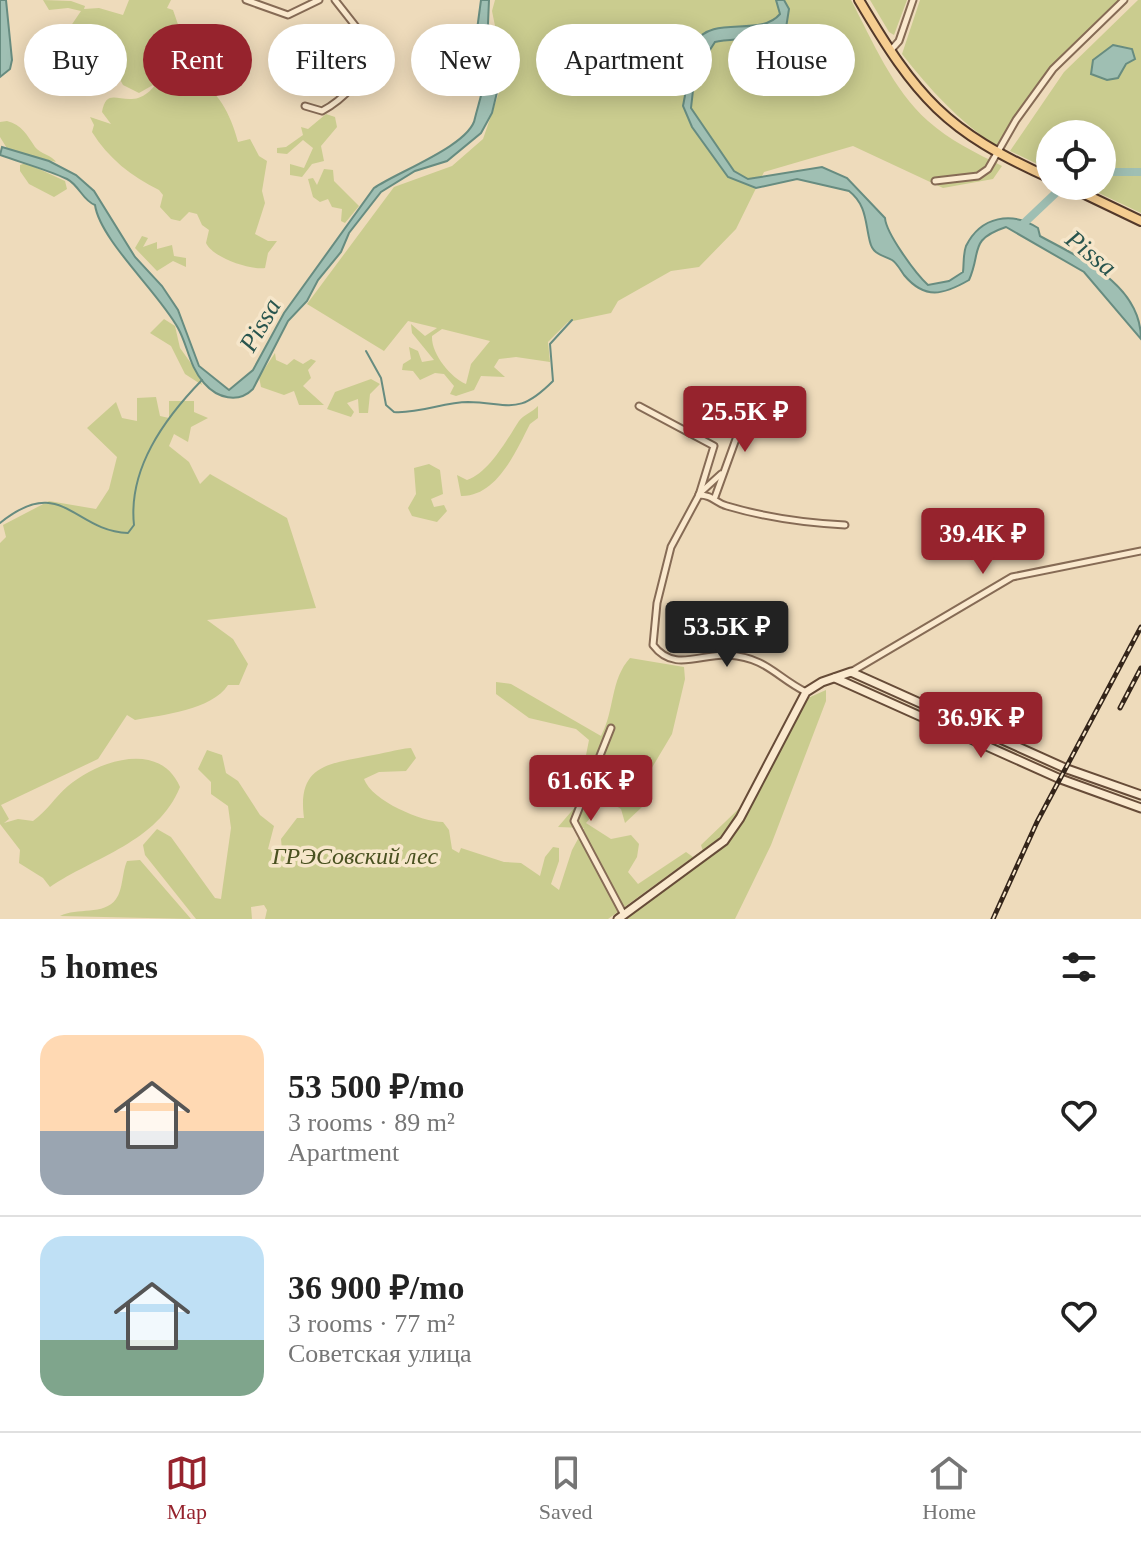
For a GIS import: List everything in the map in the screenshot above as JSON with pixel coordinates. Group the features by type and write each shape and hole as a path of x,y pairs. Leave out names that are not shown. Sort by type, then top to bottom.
{"main road":[{"path":"859,0 890,52 922,95 951,124 998,155 1036,172"},
{"path":"1097,200 1141,221"},
{"path":"621,917 724,841 740,818 806,692 851,672 1049,761 1141,795"},
{"path":"835,678 1058,778 1141,808"}],"street":[{"path":"246,0 288,15 319,0"},
{"path":"305,106 322,111 331,106 352,88 373,54 368,42 335,0"},
{"path":"890,52 899,41 913,0"},
{"path":"935,181 982,174 998,155 1016,120 1053,69 1124,0"},
{"path":"715,497 749,403"},
{"path":"639,406 714,446 699,495 671,547 652,634 657,650 685,661 721,655 751,658 770,665 787,682 806,692"},
{"path":"699,495 723,472"},
{"path":"699,495 715,497 725,506 845,525"},
{"path":"851,672 1012,577 1141,551"},
{"path":"611,728 574,821 621,917"},
{"path":"1114,798 1117,787"}],"green space":[{"path":"43,0 71,1 85,6 84,9 99,8 123,15 129,0 171,0 167,8 173,10 178,24 143,24 143,91 139,93 127,87 127,24 72,24 81,11 68,8 49,10"},
{"path":"495,0 851,0 884,64 916,109 963,146 1002,166 993,179 943,188 853,146 764,172 736,229 699,267 671,271 618,301 611,313 568,322 548,342 550,362 516,357 499,359 494,367 505,377 481,376 474,390 456,396 450,394 454,386 444,374 435,373 420,380 413,371 402,370 403,364 411,359 409,347 418,351 422,362 434,360 412,333 411,324 425,336 437,328 408,321 384,351 307,304 394,187 452,166 483,139 498,96 520,96 520,24 495,24 492,11","holes":["442,329 490,341 471,364 466,384 443,364 432,336"]},
{"path":"870,0 907,0 894,35 889,32"},
{"path":"920,0 1119,0 1045,76 1004,144 997,147 946,104 902,54"},
{"path":"1141,0 1141,213 1114,200 1116,200 1116,120 1036,120 1036,163 1010,151 1064,72"},
{"path":"217,96 238,142 250,139 259,156 267,161 262,191 265,203 255,234 268,241 277,241 268,253 265,268 242,265 216,254 206,243 209,230 202,225 197,214 189,212 180,221 171,219 160,207 163,195 159,190 130,173 105,150 92,132 94,125 90,117 111,124 102,112 109,98"},
{"path":"326,114 335,117 337,127 321,146 324,161 312,164 302,177 290,175 290,164 304,168 313,148 303,140 287,154 277,153 277,148 286,147 303,135 301,127 308,129"},
{"path":"7,121 20,128 37,149 56,162 8,150 0,137 0,122"},
{"path":"26,163 65,181 67,189 54,197 29,184 20,171 20,165"},
{"path":"324,169 333,170 334,181 359,206 345,223 341,221 342,209 332,207 328,199 320,202 313,197 308,179 313,178 317,185"},
{"path":"142,236 148,238 143,247 157,242 157,249 172,245 174,256 186,258 186,267 173,261 157,271 135,248"},
{"path":"164,319 175,326 180,348 198,373 202,385 185,374 171,346 150,333"},
{"path":"275,353 276,360 287,365 294,359 303,364 311,359 316,361 308,370 311,378 303,386 324,405 299,405 294,391 284,395 261,387 259,377"},
{"path":"371,379 380,384 370,394 368,413 359,413 358,399 347,403 354,412 351,417 327,409 335,392"},
{"path":"156,397 160,416 169,418 169,401 194,401 194,412 208,418 191,427 188,442 174,434 169,446 189,462 200,484 210,474 287,518 316,608 207,620 233,639 248,664 239,685 228,685 211,700 186,710 135,720 127,715 98,759 1,805 9,819 4,823 18,819 33,821 63,790 81,777 112,762 128,759 158,763 171,772 180,787 157,822 141,835 50,887 43,878 19,863 20,850 0,824 0,543 6,537 3,525 49,501 96,509 109,489 117,457 87,428 116,402 122,418 137,421 137,398"},
{"path":"538,406 538,418 530,424 512,459 495,481 474,494 461,496 457,475 467,480 483,470 521,419"},
{"path":"429,464 440,470 443,494 431,499 434,507 444,505 447,511 437,522 412,516 408,508 416,494 414,468"},
{"name":"ГРЭСовский лес","path":"630,658 684,667 685,679 672,734 647,776 642,807 625,823 621,809 606,800 586,823 611,839 631,835 639,844 637,857 628,872 638,884 686,852 693,857 608,919 265,919 267,910 264,905 251,907 252,919 196,919 145,855 143,845 157,829 171,837 215,898 221,899 231,828 228,806 211,794 211,782 198,769 207,750 222,755 226,773 238,781 260,815 274,826 268,849 279,853 282,850 281,839 297,818 304,818 305,788 318,770 340,762 411,748 416,758 406,771 379,772 364,779 377,795 411,814 443,822 449,830 452,849 459,853 461,848 504,862 521,863 540,876 545,857 553,847 559,848 559,861 551,884 559,890 572,850 584,828 558,827 576,806 589,740 576,729 529,718 496,694 496,682 511,684 601,736 619,676"},
{"path":"826,690 826,701 771,845 735,919 625,919 705,858 701,845 748,800 799,702"},
{"path":"140,860 191,919 60,916 105,908 111,904 120,891 127,861"}],"shaded area":[{"path":"0,0 6,0 12,60 10,69 0,77"},
{"path":"481,0 489,0 488,24 478,24"},
{"path":"776,0 784,0 789,9 787,24 764,24 771,21 780,14"},
{"path":"728,27 728,41 715,42 712,47 712,30"},
{"path":"1113,45 1132,49 1135,59 1126,64 1118,78 1107,80 1091,74 1093,60"},
{"path":"481,96 496,96 492,113 481,133 447,161 415,171 381,192 349,233 341,252 318,280 307,301 288,321 253,389 234,398 209,388 199,376 178,328 107,234 95,205 67,179 0,155 2,147 49,161 76,175 94,191 135,257 162,286 178,310 199,366 229,390 253,370 284,313 374,188 447,148 461,138 475,118"},
{"path":"685,96 692,96 691,108 734,171 748,179 822,167 847,178 885,218 902,253 928,285 949,281 963,272 966,246 980,228 989,223 998,219 1018,219 1038,228 1040,236 1090,264 1120,289 1131,303 1141,339 1084,272 1006,227 981,242 969,280 943,292 927,292 919,288 894,261 873,250 862,208 849,191 797,179 756,188 728,177 692,127 683,106"}],"waterway":[{"path":"1116,172 1141,172"},
{"path":"1022,225 1048,200"},
{"path":"366,351 381,378 386,405 394,412 468,402 514,405 531,399 553,381 550,344 572,320"},
{"path":"0,523 21,509 38,503 53,504 109,530 128,533 134,525 137,484 152,446 174,411 202,380"}],"railway":[{"path":"993,919 1037,822 1141,627"},
{"path":"1120,708 1141,668"}],"water label":[{"name":"Pissa","path":"1091,253"},
{"name":"Pissa","path":"260,325"}]}
